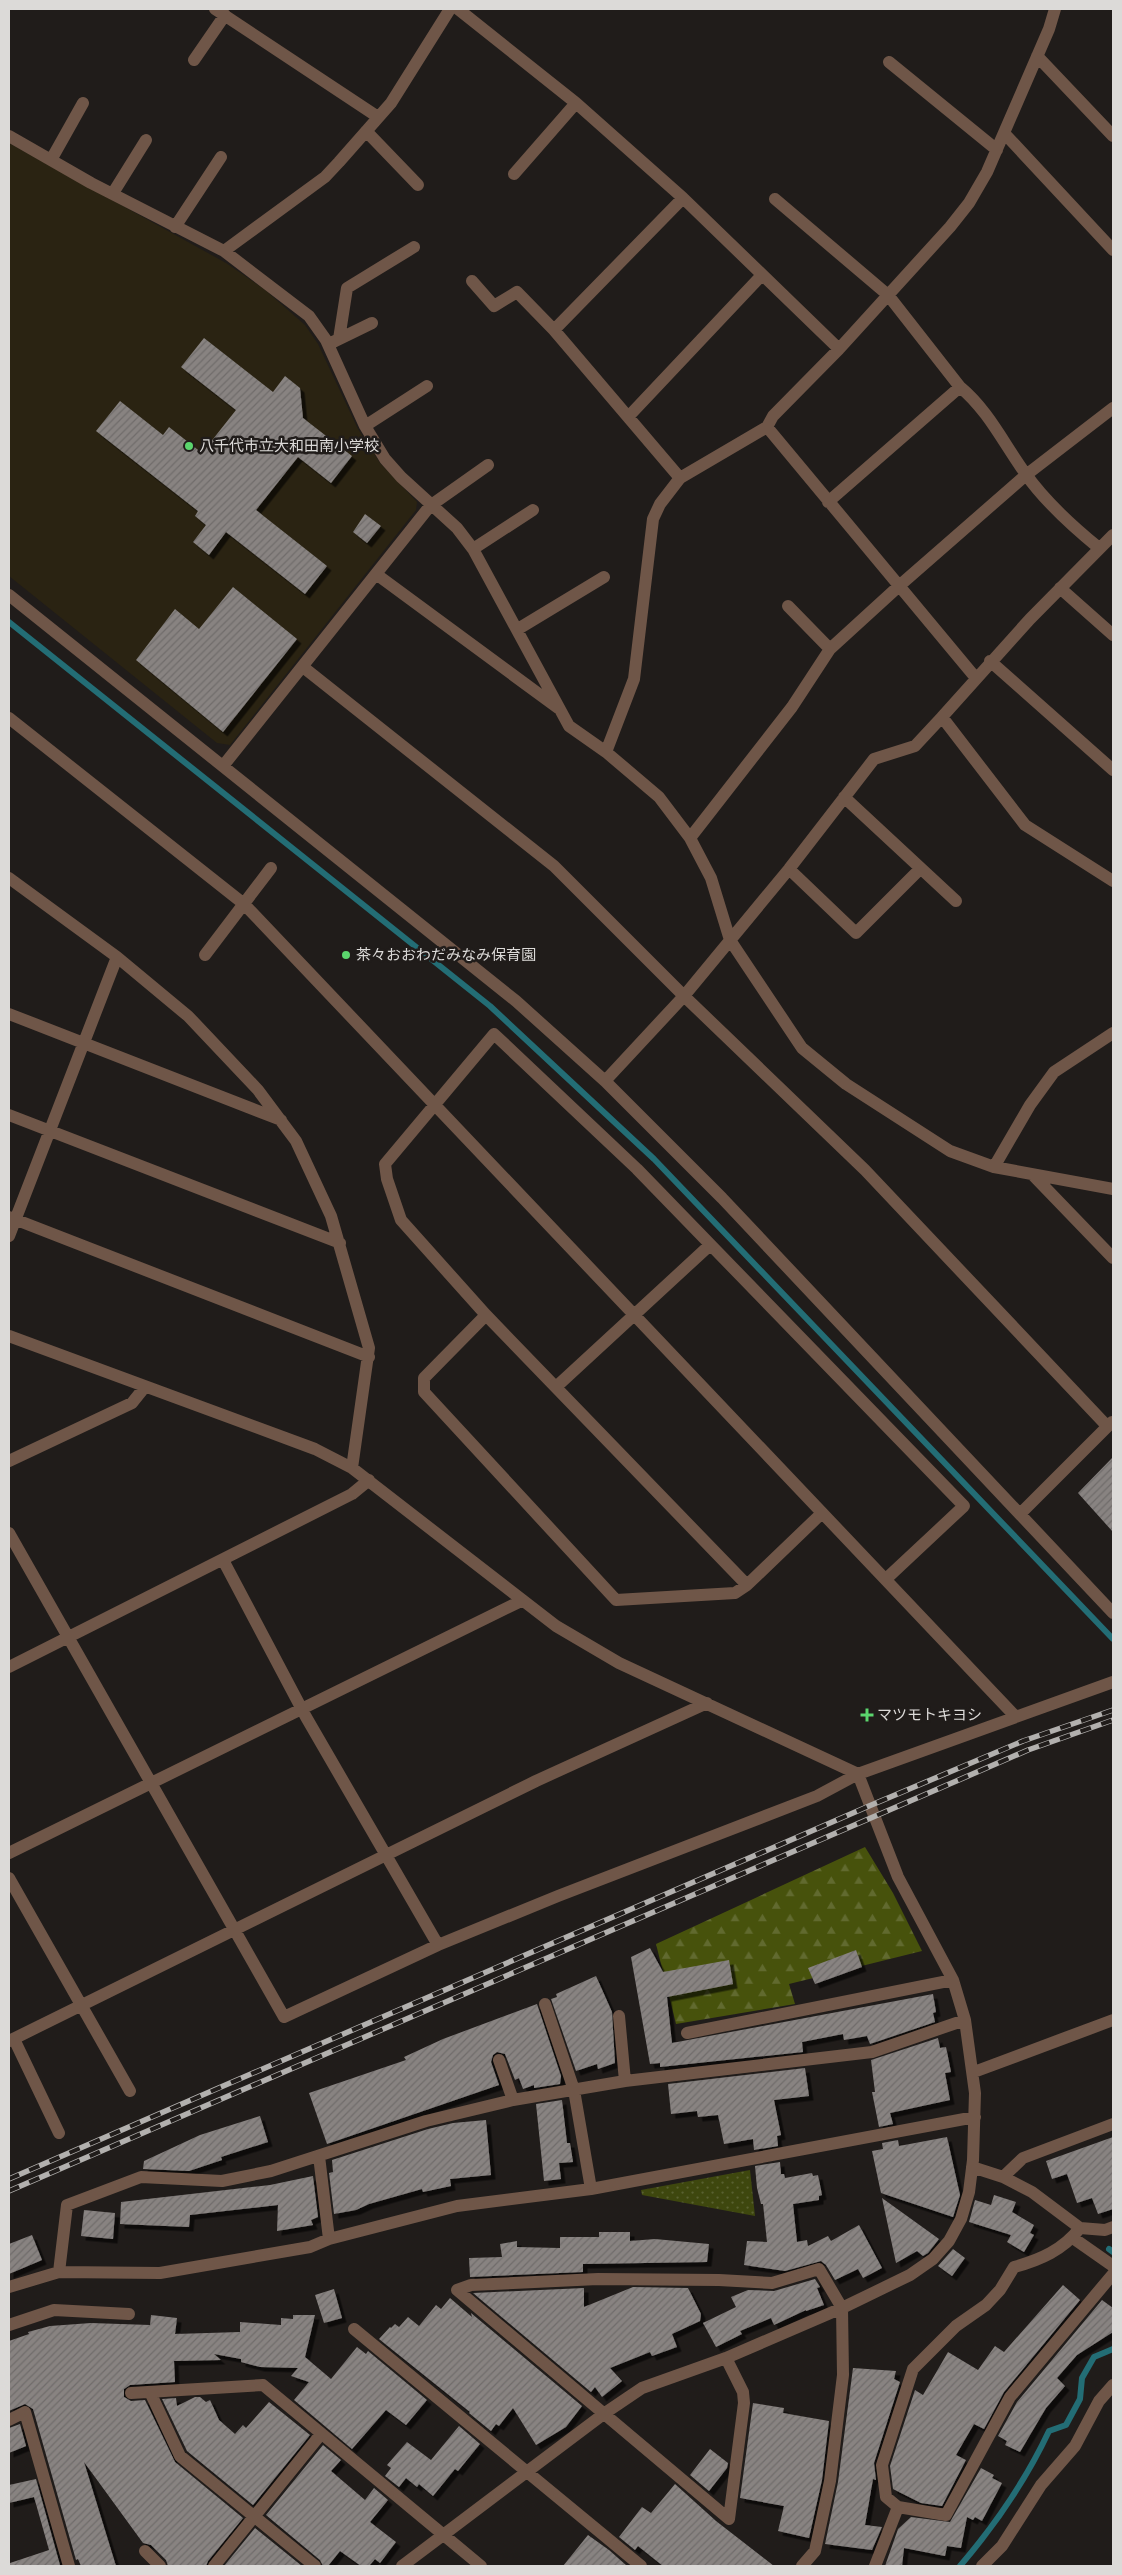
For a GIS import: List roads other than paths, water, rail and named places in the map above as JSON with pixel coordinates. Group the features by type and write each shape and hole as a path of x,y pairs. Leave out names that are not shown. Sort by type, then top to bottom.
{"street":[{"path":"224,251 325,177 390,103 450,9"},
{"path":"458,9 576,103 683,198 839,349"},
{"path":"606,752 634,679 653,519 660,504 680,478 767,427 773,416 839,349 969,203 997,150 1038,56 1055,9"},
{"path":"194,60 220,12 378,117"},
{"path":"1038,56 1113,136"},
{"path":"889,62 997,150"},
{"path":"52,160 83,103"},
{"path":"514,174 576,103"},
{"path":"366,131 418,185"},
{"path":"1004,133 1113,250"},
{"path":"9,136 175,227 224,251 309,316 334,342 365,426 386,459 430,506 457,528 473,549 569,726 606,752 659,797 690,838 711,878 730,940 802,1048 846,1084 950,1151 994,1167 1113,1189"},
{"path":"113,193 146,140"},
{"path":"175,227 221,156"},
{"path":"554,330 683,198"},
{"path":"774,199 888,295 960,386 974,398 1026,476 1070,524 1098,548"},
{"path":"334,342 347,288 414,247"},
{"path":"629,416 762,275"},
{"path":"472,281 494,306 517,292 554,330 680,478"},
{"path":"334,342 372,323"},
{"path":"365,426 427,386"},
{"path":"828,502 960,386"},
{"path":"690,838 792,707 830,649 899,586 1026,476 1113,408"},
{"path":"767,427 975,677"},
{"path":"222,766 430,506 488,465"},
{"path":"473,549 533,510"},
{"path":"605,1081 684,996 789,869 874,759 915,746 990,661 1098,548 1113,536"},
{"path":"376,574 560,709"},
{"path":"518,629 604,576"},
{"path":"1060,588 1113,635"},
{"path":"9,595 516,1002 605,1081 722,1198 1113,1613"},
{"path":"788,606 830,649"},
{"path":"990,661 1113,770"},
{"path":"303,667 554,866 684,996 865,1170 1110,1424 1020,1514"},
{"path":"942,717 1025,825 1113,881"},
{"path":"9,718 244,904 1016,1717"},
{"path":"844,797 956,901"},
{"path":"205,955 271,868"},
{"path":"789,869 856,933 920,869"},
{"path":"9,878 117,957 206,1032 283,1121 316,1180 340,1242 369,1348 352,1468"},
{"path":"9,1236 12,1218 50,1131 117,957"},
{"path":"9,1014 283,1121"},
{"path":"994,1167 1030,1105 1054,1072 1113,1033"},
{"path":"747,1585 486,1315 401,1220 387,1179 385,1164 494,1034 637,1169 964,1506 886,1578"},
{"path":"9,1115 340,1242"},
{"path":"1032,1174 1113,1258"},
{"path":"12,1218 369,1357"},
{"path":"556,1387 710,1245"},
{"path":"486,1315 424,1378 424,1392 616,1600 735,1593 747,1585 822,1513"},
{"path":"9,1336 144,1388 315,1449 352,1468 370,1480 521,1601 556,1626 619,1663 858,1774 898,1877 953,1980 965,2020 974,2072 975,2117 969,2192 961,2219 949,2241 932,2259 910,2275 842,2308 726,2358 642,2388 605,2413 402,2566"},
{"path":"9,1461 132,1403 144,1388"},
{"path":"9,1667 352,1494 370,1480"},
{"path":"9,1533 284,2017 438,1946 558,1896 817,1796 858,1774 1113,1682"},
{"path":"222,1560 302,1710 438,1946"},
{"path":"9,1853 521,1601"},
{"path":"59,2133 11,2040 536,1781 707,1703"},
{"path":"9,1878 130,2091"},
{"path":"687,2033 953,1980"},
{"path":"545,2004 574,2090 590,2189"},
{"path":"619,2016 625,2081"},
{"path":"59,2272 67,2205 142,2177 222,2181 271,2172 426,2121 513,2100 625,2081 872,2052 965,2020"},
{"path":"974,2072 1113,2020"},
{"path":"499,2060 513,2100"},
{"path":"9,2287 59,2272 160,2274 310,2247 329,2240 456,2206 590,2189 975,2117"},
{"path":"1003,2176 1023,2158 1113,2124"},
{"path":"319,2156 329,2240"},
{"path":"972,2167 1003,2176 1057,2208 1076,2233 1113,2266"},
{"path":"1113,2227 1106,2230 1076,2233 1044,2259 1014,2267 1000,2290 986,2305 956,2326 912,2369 882,2465 886,2498 898,2507 946,2515 1010,2397 1113,2274"},
{"path":"726,2358 743,2392 744,2404 728,2519 605,2413 456,2290 470,2285 598,2279 772,2283 819,2269 842,2308 842,2386 830,2481 815,2551 802,2566"},
{"path":"9,2325 54,2310 129,2314"},
{"path":"354,2329 641,2566"},
{"path":"131,2393 263,2385 481,2566"},
{"path":"982,2566 1002,2546 1041,2485 1075,2446 1099,2401 1113,2385"},
{"path":"150,2392 180,2456 314,2566"},
{"path":"9,2420 25,2412 69,2566"},
{"path":"214,2566 321,2434"},
{"path":"874,2566 898,2507"},
{"path":"145,2551 160,2566"}],"waterway":[{"path":"9,622 490,1006 654,1159 1113,1639"},
{"path":"1109,2249 1113,2252"},
{"path":"960,2566 1009,2502 1049,2431 1066,2425 1080,2399 1082,2378 1094,2357 1113,2349"}],"railway":[{"path":"9,2179 869,1806 1023,1741 1113,1710"},
{"path":"9,2191 1028,1750 1113,1720"}],"place":[{"name":"八千代市立大和田南小学校","path":"189,446"},
{"name":"茶々おおわだみなみ保育園","path":"346,955"},
{"name":"マツモトキヨシ","path":"867,1715"}]}
